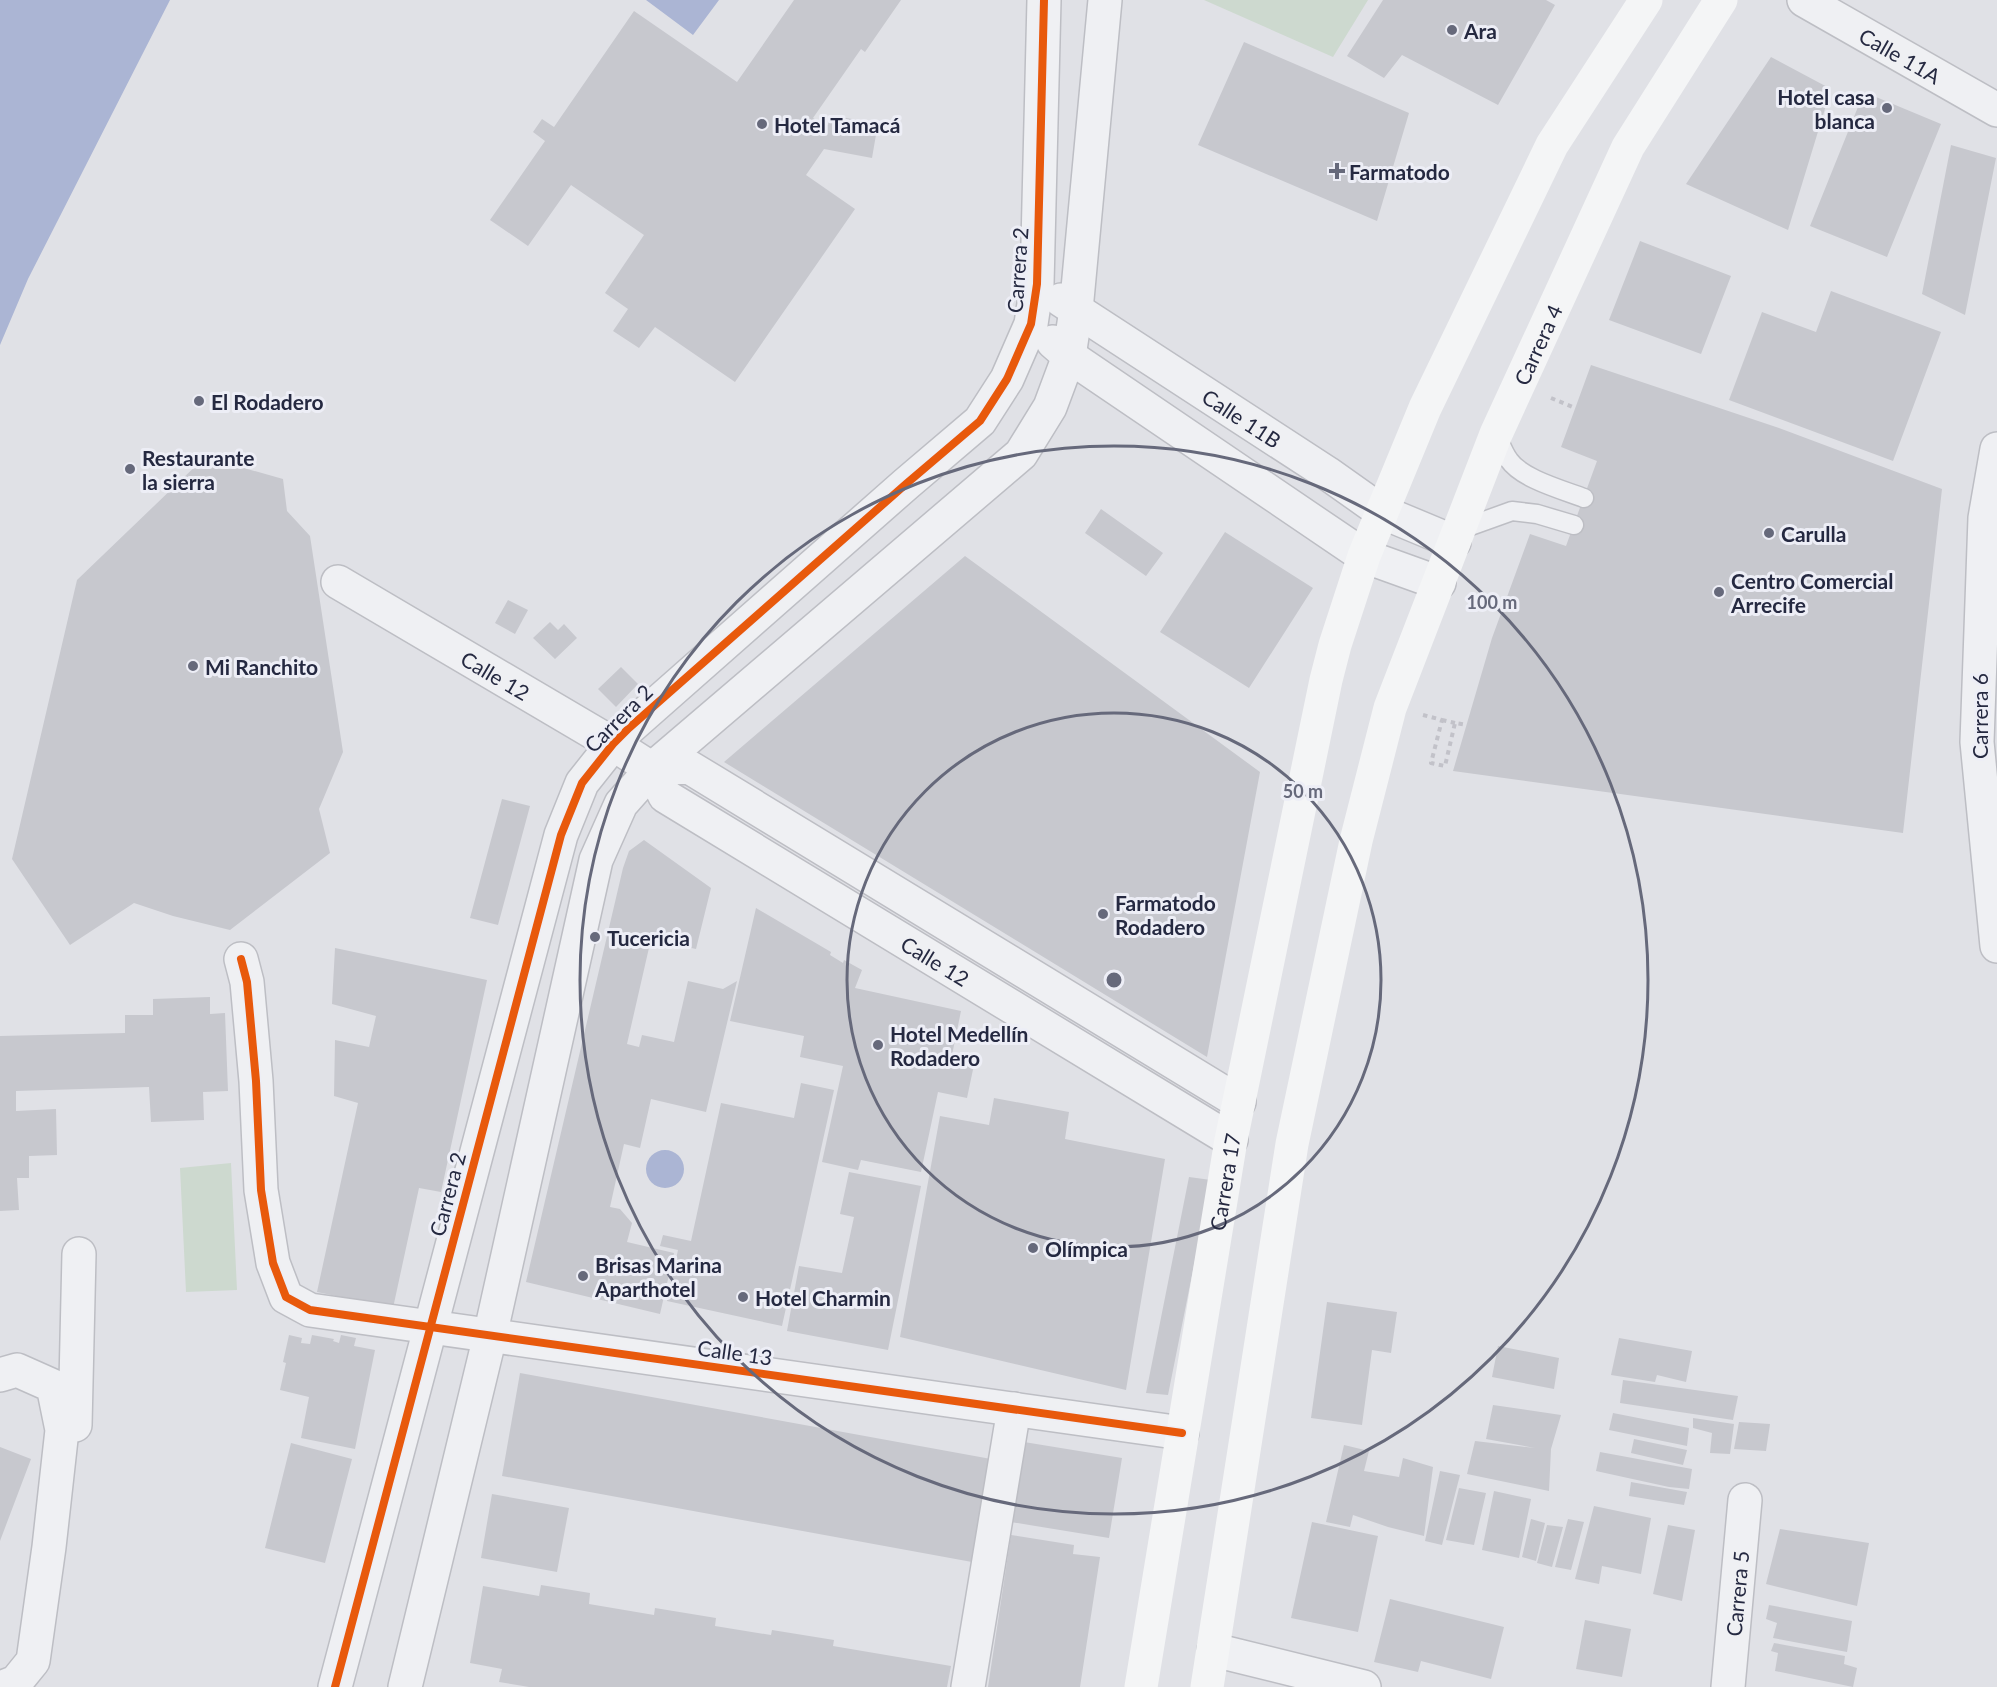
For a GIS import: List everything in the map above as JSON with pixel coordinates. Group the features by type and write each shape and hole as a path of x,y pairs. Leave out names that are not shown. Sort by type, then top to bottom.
{"main road":[{"path":"1364,556 1425,408 1552,145 1646,0"},
{"name":"Carrera 4","path":"1390,708 1496,434 1628,147 1721,0"},
{"name":"Carrera 17","path":"1141,1687 1231,1140 1326,680 1364,556"},
{"path":"1207,1687 1292,1144 1356,841 1390,708"}],"street":[{"name":"Carrera 2","path":"335,1687 561,835 582,783 613,744 980,421 1008,379 1031,324 1037,284 1044,0"},
{"path":"405,1687 490,1336 596,860 621,804 652,769 1021,454 1050,407 1069,356 1076,310 1105,0"},
{"name":"Calle 11A","path":"1804,0 1997,110"},
{"name":"Calle 11B","path":"1037,284 1327,473 1382,512 1456,536"},
{"name":"Calle 11B","path":"1031,324 1069,356 1364,556 1439,583"},
{"name":"Carrera 6","path":"1997,449 1977,742 1997,946"},
{"name":"Calle 12","path":"338,582 613,744 652,769 665,796 1231,1140"},
{"name":"Calle 12","path":"652,769 689,767 1239,1102"},
{"name":"Calle 13","path":"241,958 247,982 252,1037 261,1190 273,1263 286,1297 310,1310 1182,1433"},
{"path":"49,1547 75,1428 79,1254"},
{"path":"0,1375 17,1370 53,1386 62,1430 33,1661 9,1684"},
{"path":"968,1687 1014,1409"},
{"name":"Carrera 5","path":"1728,1687 1745,1500"},
{"path":"1214,1650 1364,1687"}],"lane":[{"path":"1496,434 1509,461 1524,472 1547,484 1584,498"},
{"path":"1456,536 1512,511 1537,514 1574,525"}],"path":[{"path":"1551,398 1575,408"},
{"path":"1390,708 1467,725"},
{"path":"1442,720 1431,763 1445,766 1455,723"}],"shaded area":[{"path":"1204,0 1368,0 1333,57"},
{"path":"231,1163 237,1290 186,1292 180,1168"}],"water":[{"path":"0,0 170,0 28,279 0,345"},
{"path":"646,0 719,0 693,35"},
{"path":"665,1150 679,1155 684,1169 679,1183 665,1188 651,1183 646,1169 651,1155"}],"building":[{"path":"794,0 901,0 865,52 861,49 813,118 828,125 830,115 863,121 863,126 877,129 872,158 824,149 806,175 855,209 735,382 655,327 639,348 613,331 628,309 605,293 644,235 571,185 528,246 490,220 545,141 533,132 542,119 554,127 634,11 737,82"},
{"name":"Ara","path":"1383,0 1546,0 1555,5 1498,105 1402,55 1384,78 1347,56"},
{"path":"1244,42 1409,113 1377,221 1198,145"},
{"path":"1771,57 1831,89 1788,230 1686,184"},
{"path":"1864,92 1941,124 1887,257 1810,226"},
{"path":"1951,145 1996,158 1965,315 1922,294"},
{"path":"1640,241 1731,276 1701,354 1609,320"},
{"path":"1831,291 1941,332 1893,461 1729,400 1762,312 1816,332"},
{"name":"Centro Comercial Arrecife","path":"1591,365 1779,428 1942,489 1903,833 1453,771 1492,638 1530,534 1566,546 1597,461 1561,447"},
{"name":"Mi Ranchito","path":"205,457 283,479 287,511 310,536 343,752 319,809 330,853 230,930 173,916 134,903 70,945 12,859 77,580"},
{"path":"1101,509 1163,553 1146,576 1085,533"},
{"path":"1225,532 1313,588 1249,688 1160,632"},
{"name":"Farmatodo Rodadero","path":"965,556 1260,772 1207,1057 724,762"},
{"path":"508,600 528,610 515,634 495,623"},
{"path":"550,622 558,630 564,624 577,638 555,659 533,638"},
{"path":"621,667 638,684 616,707 598,689"},
{"path":"502,799 530,806 498,925 470,918"},
{"path":"644,840 711,888 696,949 651,939 627,1044 639,1047 642,1035 674,1042 688,981 723,989 737,981 706,1112 651,1099 640,1148 624,1144 610,1207 620,1209 632,1223 627,1242 674,1253 660,1314 526,1282 623,868 629,851"},
{"name":"Hotel Medellín Rodadero","path":"756,908 831,952 830,955 843,963 844,960 862,970 855,988 961,1011 952,1055 975,1060 967,1098 938,1092 921,1172 861,1160 858,1170 822,1162 843,1066 800,1057 804,1036 730,1021"},
{"path":"335,948 487,980 441,1192 419,1188 393,1308 317,1292 358,1103 334,1096 335,1040 369,1047 376,1016 332,1004"},
{"path":"210,997 210,1014 225,1013 228,1091 203,1092 204,1120 151,1122 149,1087 16,1091 16,1111 56,1109 57,1155 29,1156 29,1178 17,1178 19,1210 0,1211 0,1036 125,1033 125,1015 153,1015 153,999"},
{"path":"801,1083 834,1090 782,1326 667,1301 678,1250 660,1246 663,1235 691,1241 721,1103 794,1118"},
{"name":"Olímpica","path":"994,1098 1069,1112 1065,1139 1165,1159 1126,1390 900,1337 940,1116 989,1125"},
{"path":"849,1172 921,1186 888,1350 787,1331 799,1266 842,1273 854,1217 840,1214"},
{"path":"1189,1177 1211,1180 1168,1395 1146,1393"},
{"path":"1327,1302 1397,1312 1391,1353 1372,1350 1362,1425 1311,1418"},
{"path":"289,1335 302,1338 301,1343 310,1344 312,1335 334,1339 333,1341 339,1343 341,1335 356,1338 354,1346 375,1350 355,1449 301,1438 309,1397 280,1390"},
{"path":"1619,1338 1692,1351 1686,1382 1657,1375 1655,1382 1611,1375"},
{"path":"1498,1346 1559,1358 1554,1389 1492,1377"},
{"path":"520,1373 991,1459 972,1562 502,1476"},
{"path":"1623,1380 1738,1396 1733,1420 1620,1403"},
{"path":"1493,1405 1561,1415 1551,1449 1549,1491 1467,1474 1475,1441 1535,1448 1486,1439"},
{"path":"1613,1413 1689,1428 1687,1446 1609,1430"},
{"path":"1693,1418 1734,1424 1730,1454 1710,1453 1712,1433 1693,1428"},
{"path":"1739,1422 1770,1424 1766,1451 1734,1449"},
{"path":"1634,1439 1687,1450 1683,1465 1631,1453"},
{"path":"1024,1442 1122,1458 1109,1538 1011,1522"},
{"path":"291,1443 352,1459 325,1563 265,1548"},
{"path":"1344,1445 1369,1451 1364,1471 1399,1477 1403,1458 1433,1467 1424,1536 1353,1515 1350,1527 1326,1522"},
{"path":"0,1447 31,1459 0,1541"},
{"path":"1600,1452 1692,1469 1689,1489 1669,1487 1596,1471"},
{"path":"1440,1471 1460,1475 1442,1545 1425,1541"},
{"path":"1631,1482 1687,1492 1684,1505 1629,1496"},
{"path":"1459,1488 1486,1493 1474,1545 1446,1540"},
{"path":"1494,1491 1531,1499 1519,1558 1482,1550"},
{"path":"492,1494 569,1508 557,1572 481,1558"},
{"path":"1594,1506 1651,1518 1641,1574 1602,1566 1599,1584 1575,1579"},
{"path":"1531,1519 1545,1523 1536,1561 1522,1557"},
{"path":"1568,1519 1584,1522 1571,1570 1555,1567"},
{"path":"1312,1522 1378,1536 1358,1632 1291,1618"},
{"path":"1547,1525 1563,1527 1552,1567 1537,1563"},
{"path":"1668,1525 1695,1530 1682,1601 1653,1594"},
{"path":"1780,1529 1869,1543 1857,1606 1766,1584"},
{"path":"1011,1535 1074,1545 1073,1554 1100,1557 1080,1687 988,1687"},
{"path":"541,1585 590,1593 589,1604 654,1615 655,1608 716,1618 715,1626 771,1635 772,1630 834,1640 833,1646 951,1666 947,1687 529,1687 499,1682 502,1669 470,1663 483,1586 539,1596"},
{"path":"1390,1599 1504,1627 1491,1679 1421,1661 1418,1672 1374,1662"},
{"path":"1769,1605 1852,1621 1847,1652 1773,1638 1777,1623 1766,1619"},
{"path":"1585,1620 1631,1629 1622,1677 1576,1669"},
{"path":"1774,1643 1845,1656 1844,1664 1857,1668 1853,1687 1775,1671 1778,1653 1771,1651"}],"cycle path":[{"path":"335,1687 561,835 582,783 629,728 980,421 1007,379 1031,324 1037,284 1044,0"},
{"path":"241,959 247,982 256,1081 261,1190 273,1263 286,1297 310,1310 1182,1433"}],"place":[{"name":"Ara","path":"1452,30"},
{"name":"Hotel casa blanca","path":"1887,108"},
{"name":"Hotel Tamacá","path":"762,124"},
{"name":"Farmatodo","path":"1337,171"},
{"name":"El Rodadero","path":"199,401"},
{"name":"Restaurante la sierra","path":"130,469"},
{"name":"Carulla","path":"1769,533"},
{"name":"Centro Comercial Arrecife","path":"1719,592"},
{"name":"Mi Ranchito","path":"193,666"},
{"name":"Farmatodo Rodadero","path":"1103,914"},
{"name":"Tucericia","path":"595,937"},
{"name":"Hotel Medellín Rodadero","path":"878,1045"},
{"name":"Olímpica","path":"1033,1248"},
{"name":"Brisas Marina Aparthotel","path":"583,1276"},
{"name":"Hotel Charmin","path":"743,1297"}]}
